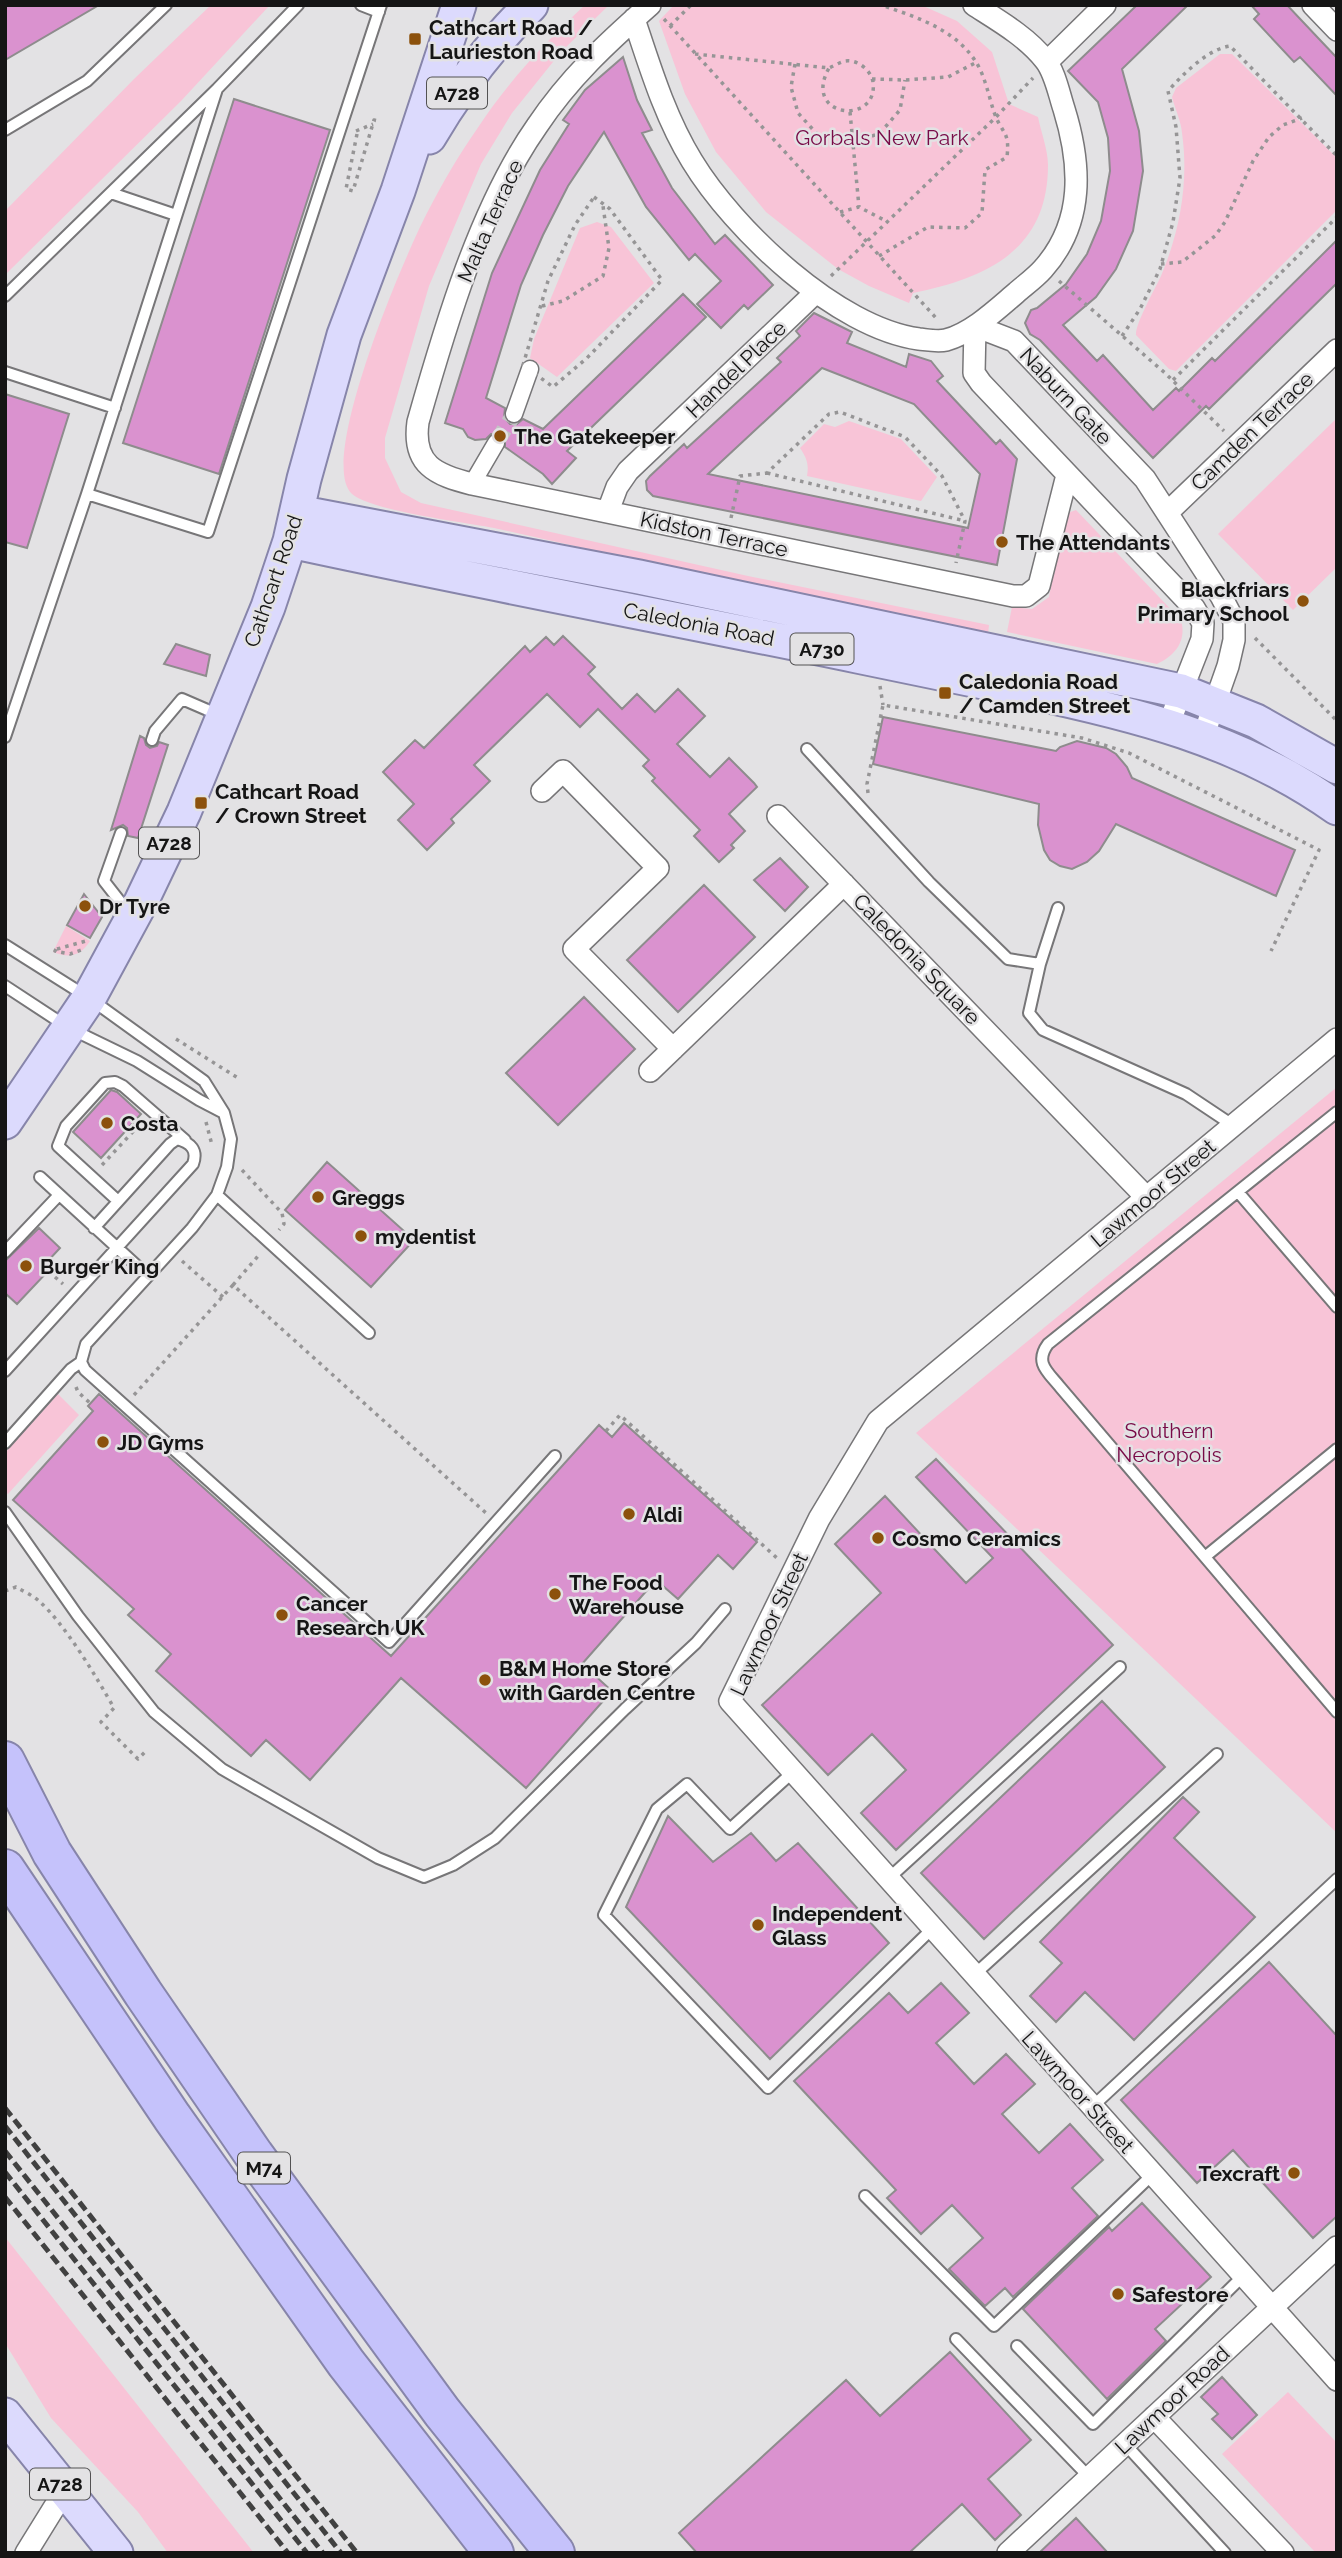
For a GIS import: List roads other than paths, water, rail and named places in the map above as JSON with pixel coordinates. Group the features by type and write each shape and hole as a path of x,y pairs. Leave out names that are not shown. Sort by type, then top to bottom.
{"highway":[{"name":"M74","path":"5,1761 52,1853 143,1993 254,2155 442,2412 555,2553"},
{"name":"M74","path":"5,1869 172,2117 346,2363 494,2553"}],"main road":[{"name":"Cathcart Road","path":"5,1122 89,998 133,918 184,812 268,607 294,526 344,335 398,191 459,5"},
{"name":"A728","path":"398,191 463,83 501,34 531,5"},
{"name":"Caledonia Road","path":"294,526 652,580 1181,691 1256,721 1337,767"},
{"name":"Caledonia Road","path":"294,526 1134,715 1244,753 1337,808"},
{"name":"A728","path":"5,2415 116,2553"}],"street":[{"path":"649,14 663,102 678,137 693,163 752,235 815,293 868,322 904,337 946,340 975,326 1044,268 1068,228 1076,197 1078,167 1072,135 1047,62 1029,43 974,5"},
{"path":"1047,62 1105,5"},
{"path":"1313,5 1337,30"},
{"name":"Malta Terrace","path":"422,458 418,448 418,422 469,262 490,210 524,145 558,97 602,47 649,14"},
{"name":"Handel Place","path":"608,511 617,487 628,471 815,293"},
{"path":"975,326 974,373 981,383 1194,608 1203,623 1202,639 1168,726"},
{"name":"Naburn Gate","path":"975,326 1014,341 1145,479 1221,596 1234,621 1234,628 1228,666 1216,704"},
{"name":"Camden Terrace","path":"1167,513 1337,350"},
{"path":"514,414 530,369"},
{"path":"472,484 496,443"},
{"name":"Kidston Terrace","path":"422,458 440,476 472,484 1013,596 1026,596 1039,586 1067,475"},
{"path":"1203,737 1216,704"},
{"path":"542,791 564,771 657,869 574,949 673,1049"},
{"path":"779,816 844,884"},
{"name":"Caledonia Square","path":"650,1071 844,884 1147,1198"},
{"name":"Lawmoor Street","path":"1337,1039 878,1421 819,1519 730,1701 1337,2380"},
{"name":"Lawmoor Road","path":"1008,2553 1337,2247"},
{"path":"1154,2417 1283,2553"},
{"path":"26,2553 65,2490"}],"lane":[{"path":"5,130 87,81 166,5"},
{"path":"5,296 217,89 298,5"},
{"path":"87,494 208,532 380,8 361,5"},
{"path":"5,737 87,494 217,89"},
{"path":"111,193 176,215"},
{"path":"5,372 115,408"},
{"path":"152,740 155,732 182,699 223,716"},
{"path":"807,749 929,882 1008,959 1040,964"},
{"path":"121,833 104,881 133,918"},
{"path":"1059,908 1040,964 1029,1013 1044,1030 1186,1094 1234,1126"},
{"path":"5,945 89,998 204,1081 224,1113 231,1139 227,1167 217,1195 192,1228 86,1344 81,1362 71,1369 5,1443"},
{"path":"5,986 69,1028 137,1061 224,1113"},
{"path":"7,1365 194,1164 194,1149 123,1086 115,1082 105,1083 66,1126 58,1146 118,1201"},
{"path":"1337,1112 1048,1344 1041,1359 1044,1368 1337,1712"},
{"path":"94,1228 170,1144 177,1139 187,1142"},
{"path":"40,1177 148,1276"},
{"path":"1238,1192 1337,1307"},
{"path":"5,1252 59,1195"},
{"path":"217,1195 369,1333"},
{"path":"81,1362 85,1370 389,1642 555,1457"},
{"path":"1206,1556 1337,1450"},
{"path":"5,1512 78,1616 154,1712 222,1769 378,1858 424,1877 453,1866 495,1838 696,1643 726,1609"},
{"path":"888,1879 1120,1667"},
{"path":"974,1975 1217,1754"},
{"path":"793,1772 730,1829 687,1784 657,1809 604,1914 768,2088 933,1928"},
{"path":"1092,2107 1337,1879"},
{"path":"865,2196 994,2326 1152,2175"},
{"path":"1017,2346 1093,2424 1244,2275"},
{"path":"956,2339 1089,2477"},
{"path":"1125,2444 1225,2553"}],"tunnel":[{"path":"496,443 514,414"}],"railway":[{"path":"5,2108 357,2553"},
{"path":"5,2126 341,2553"},
{"path":"5,2151 323,2553"},
{"path":"5,2172 307,2553"},
{"path":"5,2197 288,2553"}],"place":[{"name":"Cathcart Road / Laurieston Road","path":"415,39"},
{"name":"The Gatekeeper","path":"500,436"},
{"name":"The Attendants","path":"1002,542"},
{"name":"Blackfriars Primary School","path":"1303,601"},
{"name":"Caledonia Road / Camden Street","path":"945,693"},
{"name":"Cathcart Road / Crown Street","path":"201,803"},
{"name":"Dr Tyre","path":"85,906"},
{"name":"Costa","path":"107,1123"},
{"name":"Greggs","path":"318,1197"},
{"name":"mydentist","path":"361,1236"},
{"name":"Burger King","path":"26,1266"},
{"name":"JD Gyms","path":"103,1442"},
{"name":"Aldi","path":"629,1514"},
{"name":"Cosmo Ceramics","path":"878,1538"},
{"name":"The Food Warehouse","path":"555,1594"},
{"name":"Cancer Research UK","path":"282,1615"},
{"name":"B&M Home Store with Garden Centre","path":"485,1680"},
{"name":"Independent Glass","path":"758,1925"},
{"name":"Texcraft","path":"1294,2173"},
{"name":"Safestore","path":"1118,2294"}],"park label":[{"name":"Gorbals New Park","path":"882,137"},
{"name":"Southern Necropolis","path":"1169,1442"}]}
